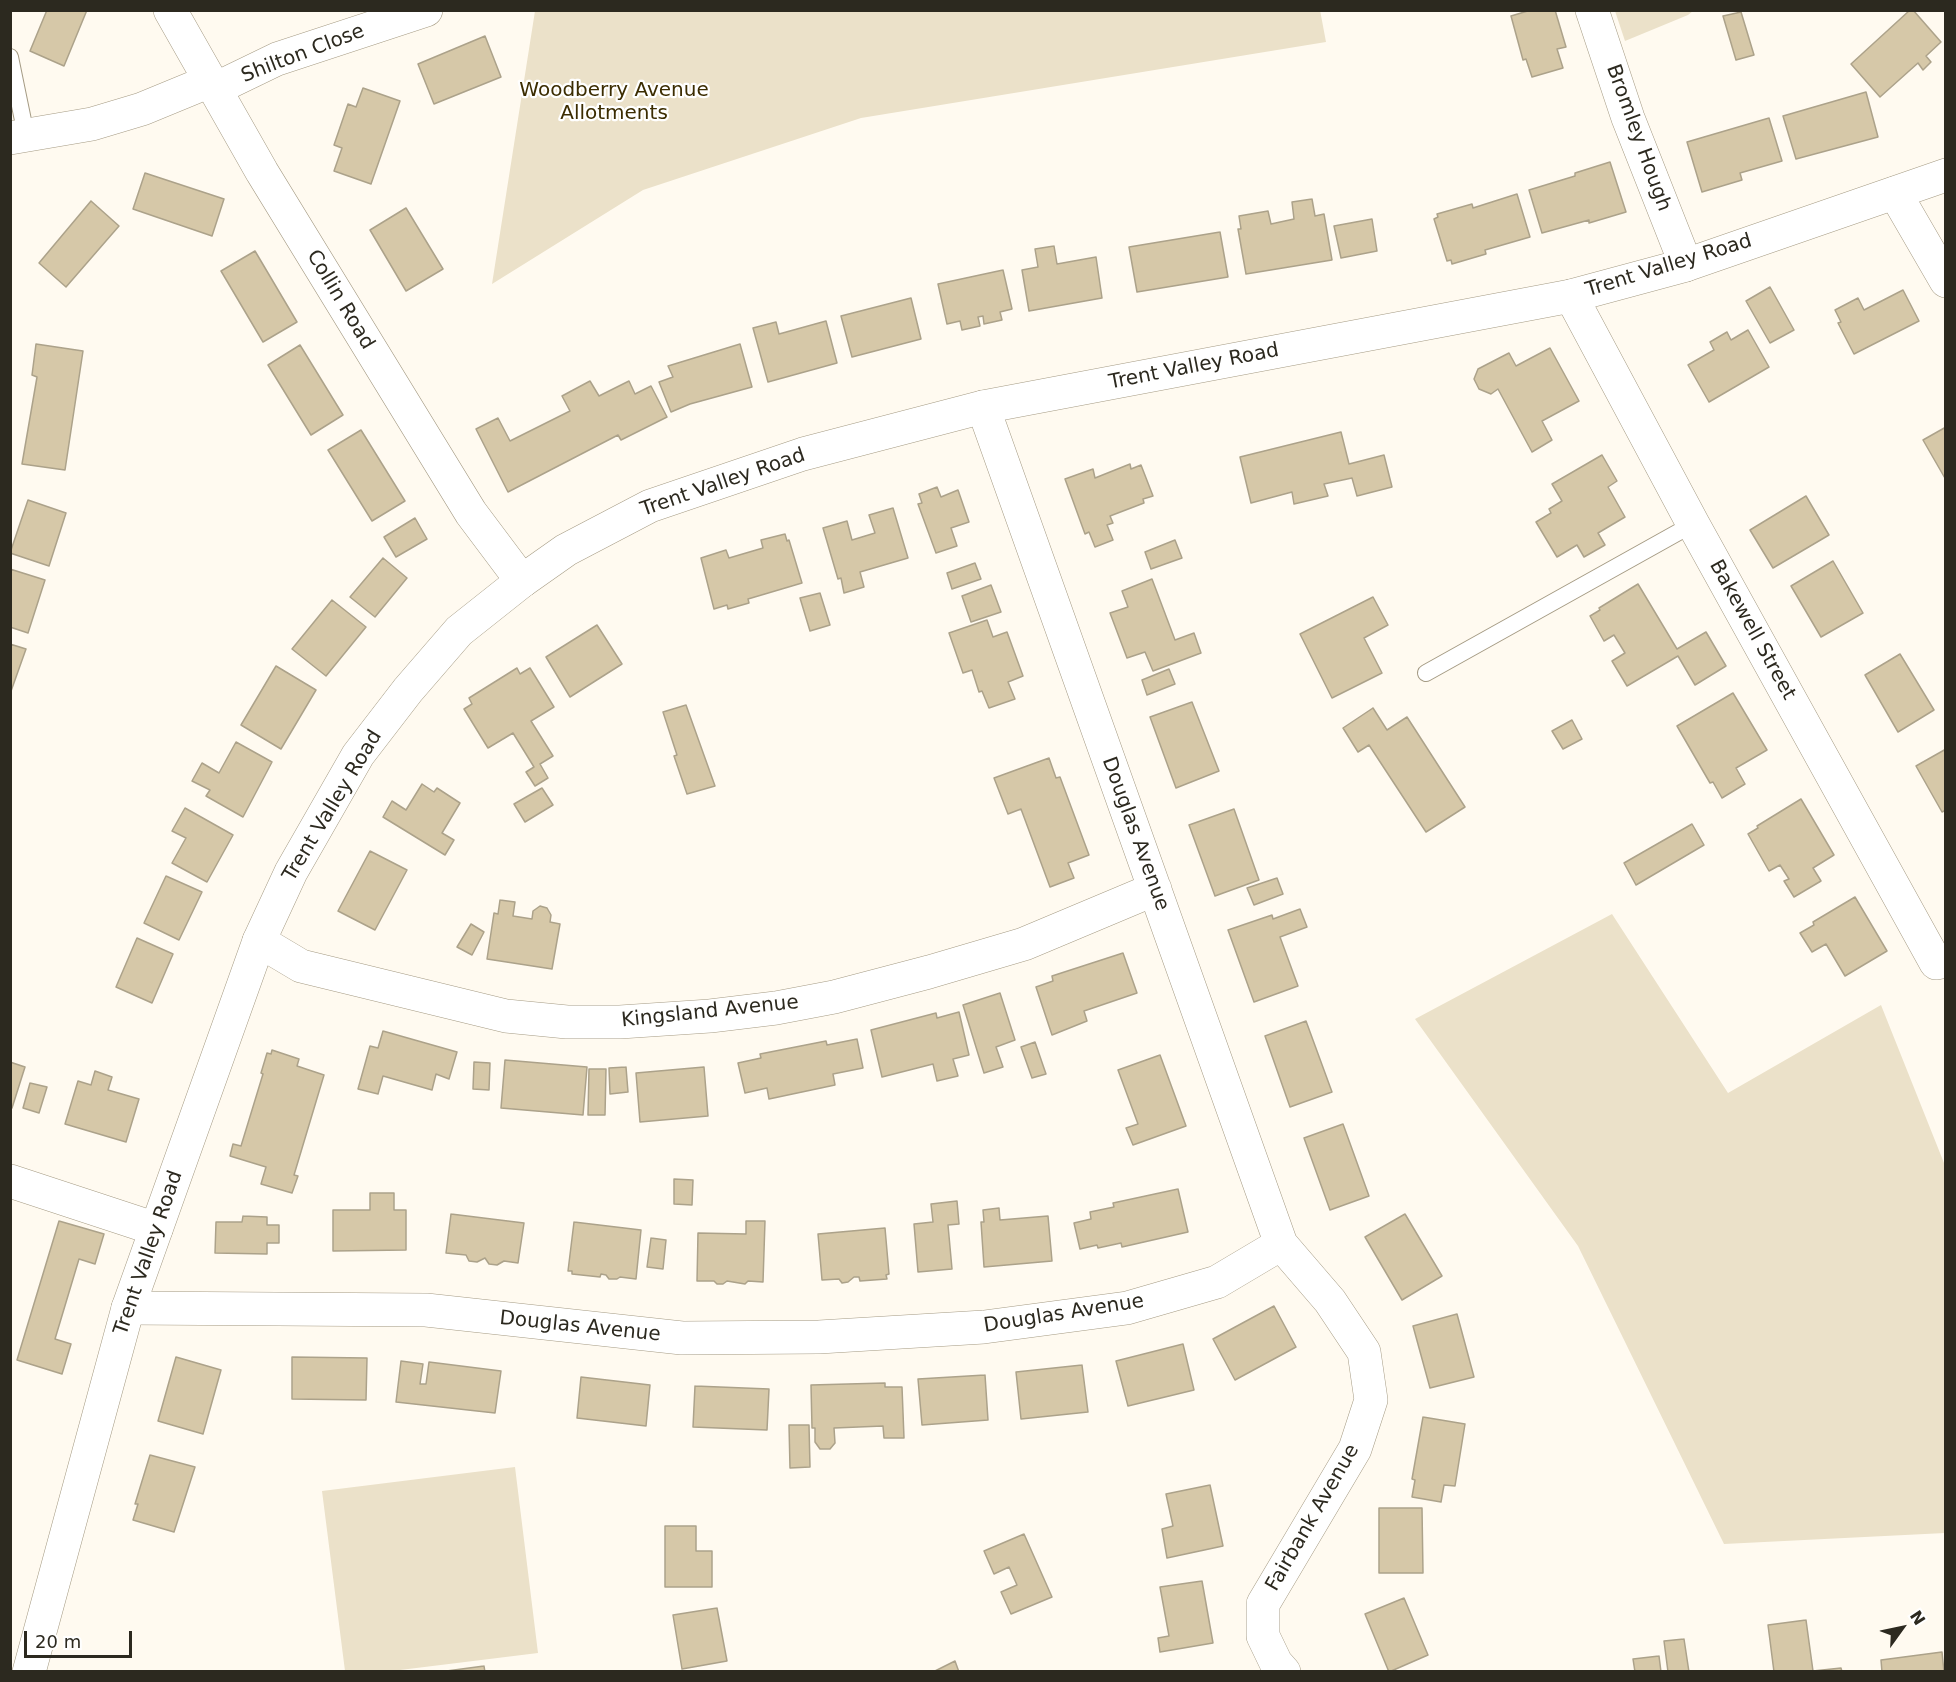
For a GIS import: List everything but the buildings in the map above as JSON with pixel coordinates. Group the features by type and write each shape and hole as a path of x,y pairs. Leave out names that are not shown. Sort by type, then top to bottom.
{"street":[{"name":"Collin Road","path":"170,10 262,172 471,513 522,581"},
{"name":"Shilton Close","path":"18,136 92,124 142,109 213,85 277,59 426,10"},
{"name":"Bromley Hough","path":"1592,10 1629,118 1686,265"},
{"name":"Trent Valley Road","path":"29,1671 128,1308 259,941 291,872 358,755 408,690 459,631 522,581 566,550 650,506 803,454 983,407 1571,296 1686,265 1946,175"},
{"path":"1894,193 1946,281"},
{"name":"Bakewell Street","path":"1571,296 1693,524 1941,962"},
{"name":"Douglas Avenue","path":"128,1308 426,1310 682,1338 819,1337 984,1327 1127,1308 1217,1282 1281,1244 983,407"},
{"name":"Kingsland Avenue","path":"259,941 302,966 506,1016 567,1022 620,1022 710,1016 776,1008 834,997 1024,944 1155,889"},
{"path":"10,1181 156,1230"},
{"name":"Fairbank Avenue","path":"1281,1244 1330,1301 1364,1352 1371,1400 1355,1449 1263,1604 1263,1636 1276,1663 1284,1671"}],"lane":[{"path":"10,57 18,136"},
{"path":"1426,673 1693,524"}],"green space":[{"name":"Woodberry Avenue Allotments","path":"1320,10 1326,42 861,118 643,190 492,284 535,11"},
{"path":"1615,10 1693,11 1625,41"},
{"path":"1612,914 1728,1093 1881,1005 1944,1163 1945,1533 1724,1544 1578,1246 1415,1019"},
{"path":"515,1467 538,1653 392,1671 345,1671 322,1491"}]}
